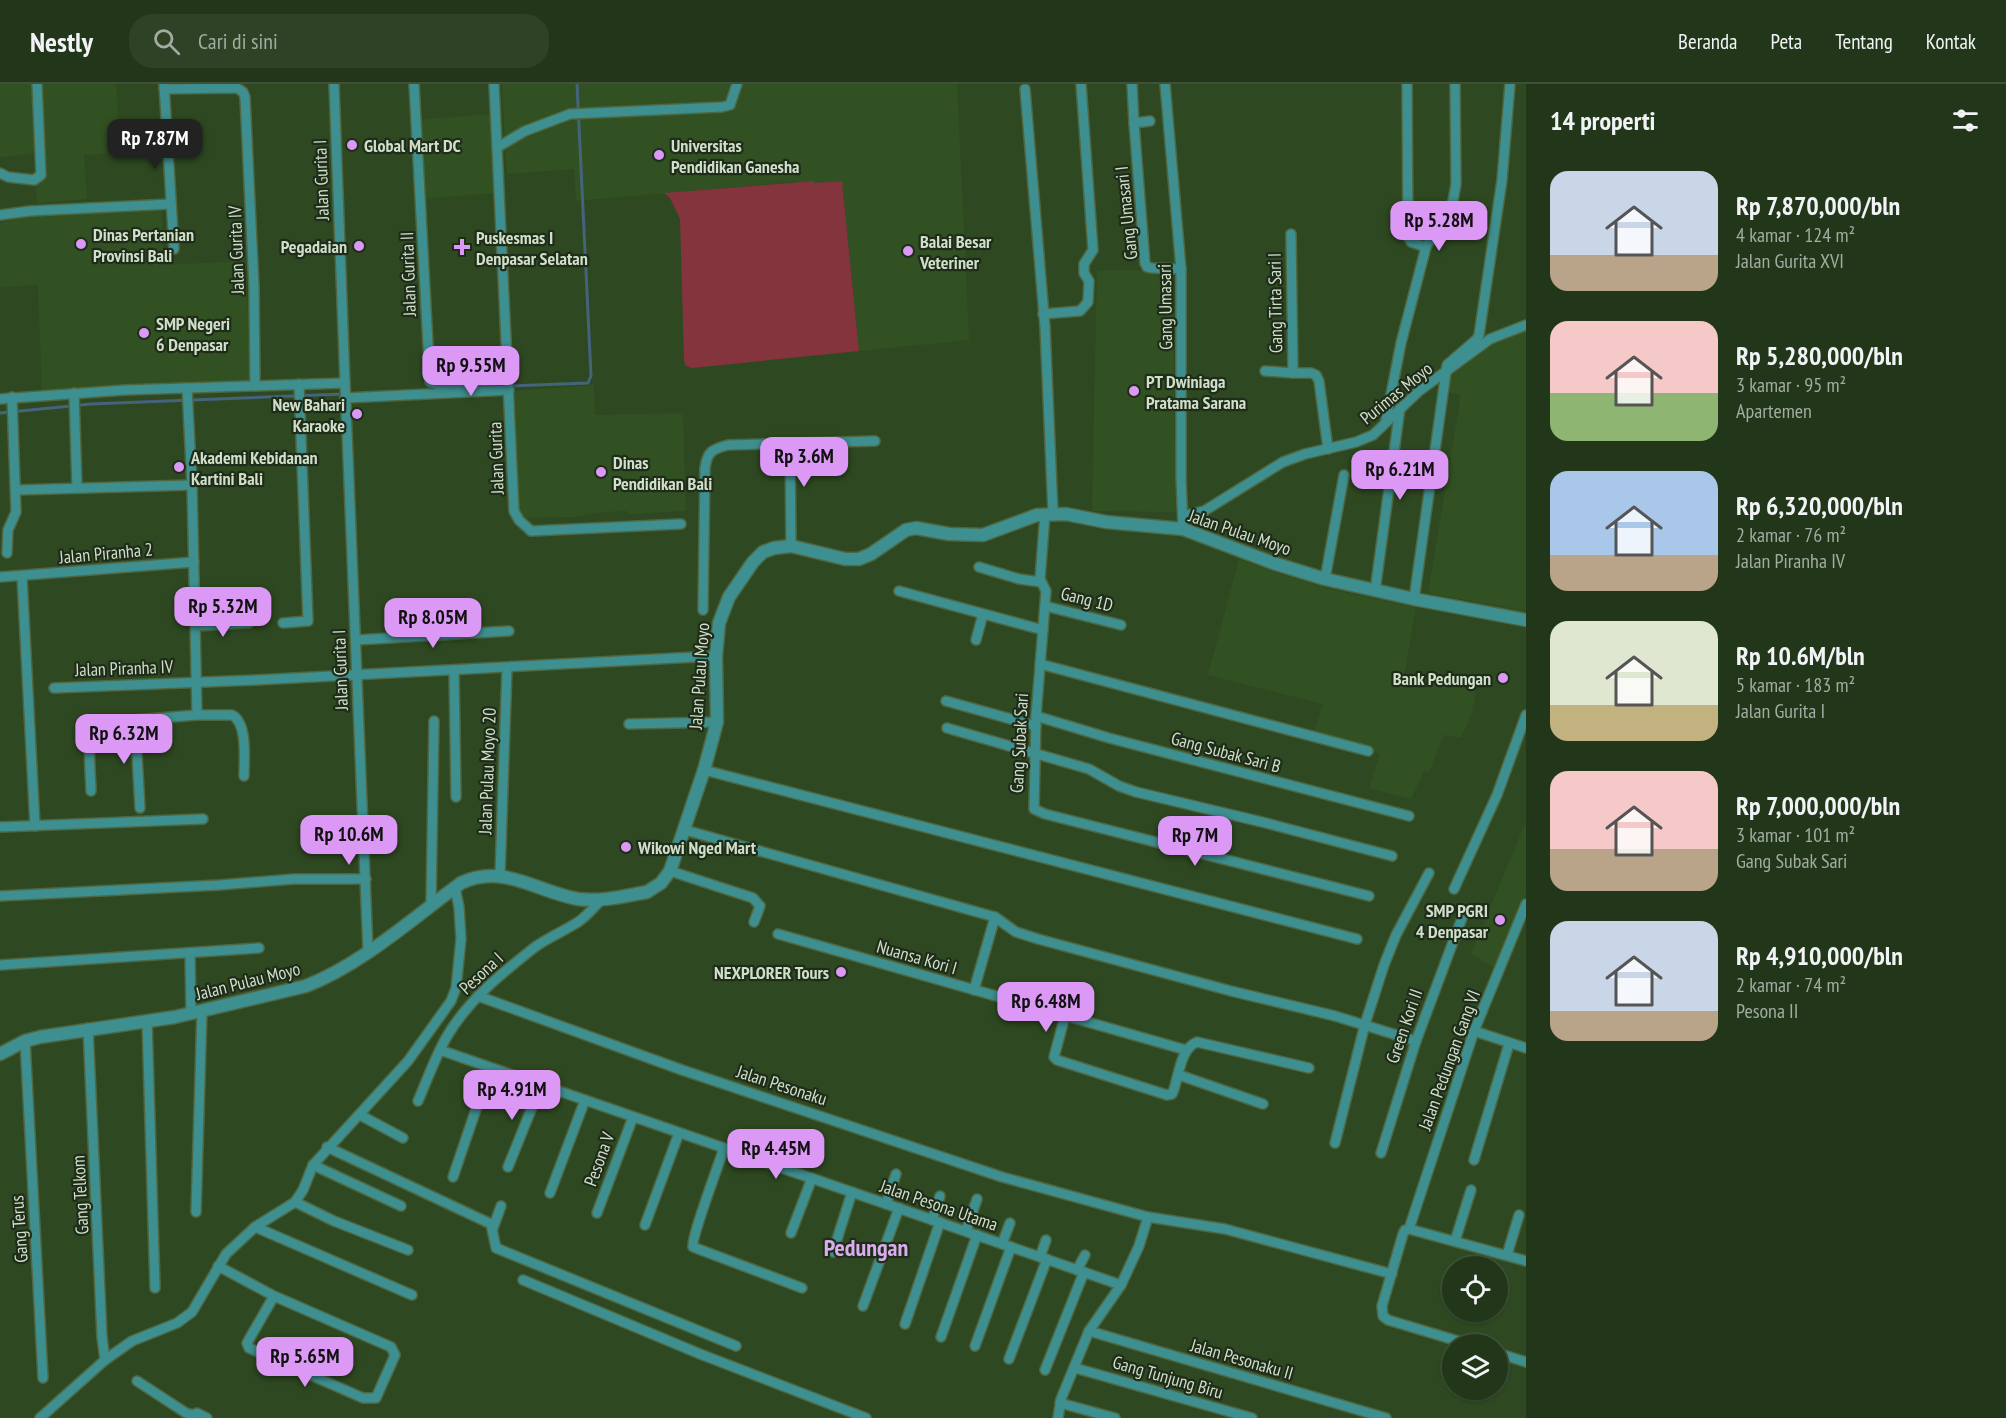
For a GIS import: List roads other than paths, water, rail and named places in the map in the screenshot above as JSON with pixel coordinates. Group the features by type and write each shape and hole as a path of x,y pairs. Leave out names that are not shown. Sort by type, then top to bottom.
{"street":[{"path":"0,173 9,177 34,180 41,175 37,84"},
{"name":"Jalan Gurita I","path":"334,84 368,951"},
{"name":"Jalan Gurita II","path":"414,84 421,190 428,375 430,382 448,389"},
{"name":"Jalan Gurita","path":"494,84 514,511 526,528 531,531 681,524"},
{"path":"498,147 525,131 570,114 730,105 737,84"},
{"path":"1044,314 1080,311 1088,302 1089,281 1084,273 1084,264 1092,249 1081,84"},
{"name":"Gang Umasari I","path":"1132,84 1145,262 1147,267 1152,268 1181,269"},
{"name":"Gang Umasari","path":"1165,84 1181,269 1183,530"},
{"path":"1407,84 1408,237 1411,242 1426,247"},
{"path":"1386,420 1401,343 1426,247 1453,201 1456,184 1455,84"},
{"path":"1414,599 1448,363 1479,335 1502,180 1510,84"},
{"path":"164,87 174,249"},
{"name":"Jalan Gurita IV","path":"164,87 237,88 243,92 245,97 254,287 255,386"},
{"name":"Gang Subak Sari","path":"1025,89 1044,314 1047,519 1041,582 1046,589 1032,805 1035,810 1127,836 1369,896"},
{"path":"1134,123 1150,121"},
{"path":"0,215 30,211 171,204"},
{"name":"Gang Tirta Sari I","path":"1291,234 1293,373"},
{"name":"Purimas Moyo","path":"1183,516 1204,511 1283,462 1305,454 1364,440 1373,435 1386,420 1419,391 1447,373 1490,339 1526,325"},
{"name":"Gang Tirta Sari I","path":"1265,371 1316,375 1319,381 1328,449"},
{"path":"0,399 74,401 255,386 345,391 509,386"},
{"path":"283,623 308,621 299,387"},
{"path":"187,391 192,485 197,716"},
{"path":"7,553 8,530 16,512 12,399"},
{"path":"74,401 77,488"},
{"path":"1375,591 1400,408"},
{"path":"703,610 707,455 711,450 728,445 875,441"},
{"path":"790,443 791,546"},
{"path":"1325,579 1344,475"},
{"path":"16,490 192,485"},
{"name":"Jalan Pulau Moyo","path":"0,1054 25,1041 88,1028 197,1012 323,980 470,879 500,875 575,898 602,899 647,892 661,883 670,871 685,830 717,722 716,656 719,623 729,597 753,562 763,552 774,548 791,546 845,560 859,559 871,554 906,530 916,528 949,534 983,535 1036,515 1047,519 1183,530 1273,563 1325,579 1414,599 1526,620"},
{"name":"Jalan Piranha 2","path":"0,577 194,562"},
{"path":"978,567 1019,579 1041,582"},
{"path":"22,577 35,826"},
{"path":"899,591 1043,630"},
{"name":"Gang 1D","path":"1045,606 1121,625"},
{"path":"976,640 983,614"},
{"path":"196,626 249,624"},
{"path":"356,640 509,631"},
{"name":"Jalan Piranha IV","path":"54,688 507,668 716,656"},
{"path":"1040,664 1368,751"},
{"name":"Jalan Pulau Moyo 20","path":"500,875 507,668"},
{"path":"454,670 456,797"},
{"name":"Gang Subak Sari B","path":"946,701 1109,738 1409,816"},
{"path":"91,790 90,737 93,726 97,723 232,715 237,718 242,727 244,776"},
{"path":"1454,889 1497,795 1526,715"},
{"path":"135,721 140,808"},
{"path":"431,906 434,721"},
{"path":"629,724 717,722"},
{"path":"947,728 1089,769 1119,786 1136,792 1392,856"},
{"path":"704,770 1357,939"},
{"path":"0,827 203,819"},
{"path":"685,830 994,916 1016,932 1038,939 1365,1024 1416,1041"},
{"path":"670,871 753,897 760,906 754,922"},
{"path":"1335,1143 1365,1024 1384,965 1396,935 1429,873"},
{"path":"0,896 294,879 366,879"},
{"path":"40,1418 105,1360 132,1341 186,1318 201,1299 218,1266 238,1241 255,1227 295,1202 303,1190 313,1165 327,1147 360,1115 408,1061 454,994 459,973 461,939 455,888"},
{"name":"Pesona I","path":"418,1101 440,1050 461,1016 478,996 500,975 553,934 581,920 602,899"},
{"name":"Jalan Pedungan Gang VI","path":"1409,1229 1474,1030 1526,904"},
{"name":"Green Kori II","path":"1381,1153 1416,1041 1465,910"},
{"path":"974,990 994,916"},
{"name":"Nuansa Kori I","path":"778,934 1186,1050"},
{"path":"0,964 259,948"},
{"path":"190,953 197,1012 196,1212"},
{"name":"Jalan Pesonaku","path":"478,996 682,1070 1002,1177 1148,1217 1225,1228 1392,1274"},
{"path":"1065,1016 1055,1049 1054,1057 1057,1060 1167,1095 1172,1094 1186,1050 1191,1044 1197,1042 1309,1068"},
{"path":"147,1020 155,1288"},
{"name":"Gang Telkom","path":"88,1028 105,1360"},
{"path":"1474,1030 1526,1048"},
{"name":"Gang Terus","path":"25,1041 43,1378"},
{"path":"1474,1160 1509,1044"},
{"name":"Jalan Pesona Utama","path":"440,1050 1121,1285"},
{"path":"453,1177 490,1068"},
{"path":"1179,1075 1263,1104"},
{"path":"508,1167 541,1085"},
{"path":"550,1193 585,1100"},
{"path":"360,1115 403,1138"},
{"name":"Pesona V","path":"597,1213 633,1117"},
{"path":"645,1225 679,1132"},
{"path":"327,1147 474,1215 491,1224 493,1228"},
{"path":"724,1148 706,1206 695,1230 693,1247 802,1288"},
{"path":"313,1165 401,1206"},
{"path":"886,1204 896,1174"},
{"path":"791,1233 812,1178"},
{"path":"1455,1241 1471,1190"},
{"path":"833,1252 852,1192"},
{"path":"905,1324 936,1221 940,1196"},
{"path":"966,1231 977,1199"},
{"path":"295,1202 334,1221 408,1250"},
{"path":"501,1206 493,1228 493,1241 496,1248 736,1346"},
{"path":"862,1306 899,1208"},
{"path":"1507,1255 1518,1215"},
{"path":"1058,1418 1060,1403 1089,1331 1121,1285 1139,1246 1148,1217"},
{"path":"975,1346 1007,1245 1010,1223"},
{"path":"255,1227 412,1295"},
{"path":"1442,1336 1385,1318 1382,1308 1406,1230 1526,1261"},
{"path":"941,1337 977,1235"},
{"path":"1009,1359 1044,1258 1046,1240"},
{"path":"1045,1370 1085,1255"},
{"path":"218,1266 274,1296 393,1349 395,1355 376,1398 363,1398 251,1350 247,1343 274,1296"},
{"path":"523,1280 700,1354 866,1418"},
{"name":"Jalan Pesonaku II","path":"1089,1331 1386,1418"},
{"path":"1508,1356 1526,1362"},
{"name":"Gang Tunjung Biru","path":"1075,1368 1252,1418"},
{"path":"137,1381 185,1415 197,1413 207,1418"},
{"path":"1060,1403 1115,1418"}],"waterway":[{"path":"509,386 588,383 591,376 577,84"},
{"path":"0,413 91,404 343,394"}],"place":[{"name":"Global Mart DC","path":"352,145"},
{"name":"Universitas Pendidikan Ganesha","path":"659,155"},
{"name":"Dinas Pertanian Provinsi Bali","path":"81,244"},
{"name":"Pegadaian","path":"359,246"},
{"name":"Puskesmas I Denpasar Selatan","path":"462,247"},
{"name":"Balai Besar Veteriner","path":"908,251"},
{"name":"SMP Negeri 6 Denpasar","path":"144,333"},
{"name":"PT Dwiniaga Pratama Sarana","path":"1134,391"},
{"name":"New Bahari Karaoke","path":"357,414"},
{"name":"Akademi Kebidanan Kartini Bali","path":"179,467"},
{"name":"Dinas Pendidikan Bali","path":"601,472"},
{"name":"Bank Pedungan","path":"1503,678"},
{"name":"Wikowi Nged Mart","path":"626,847"},
{"name":"SMP PGRI 4 Denpasar","path":"1500,920"},
{"name":"NEXPLORER Tours","path":"841,972"}],"district":[{"name":"Pedungan","path":"866,1247"}]}
